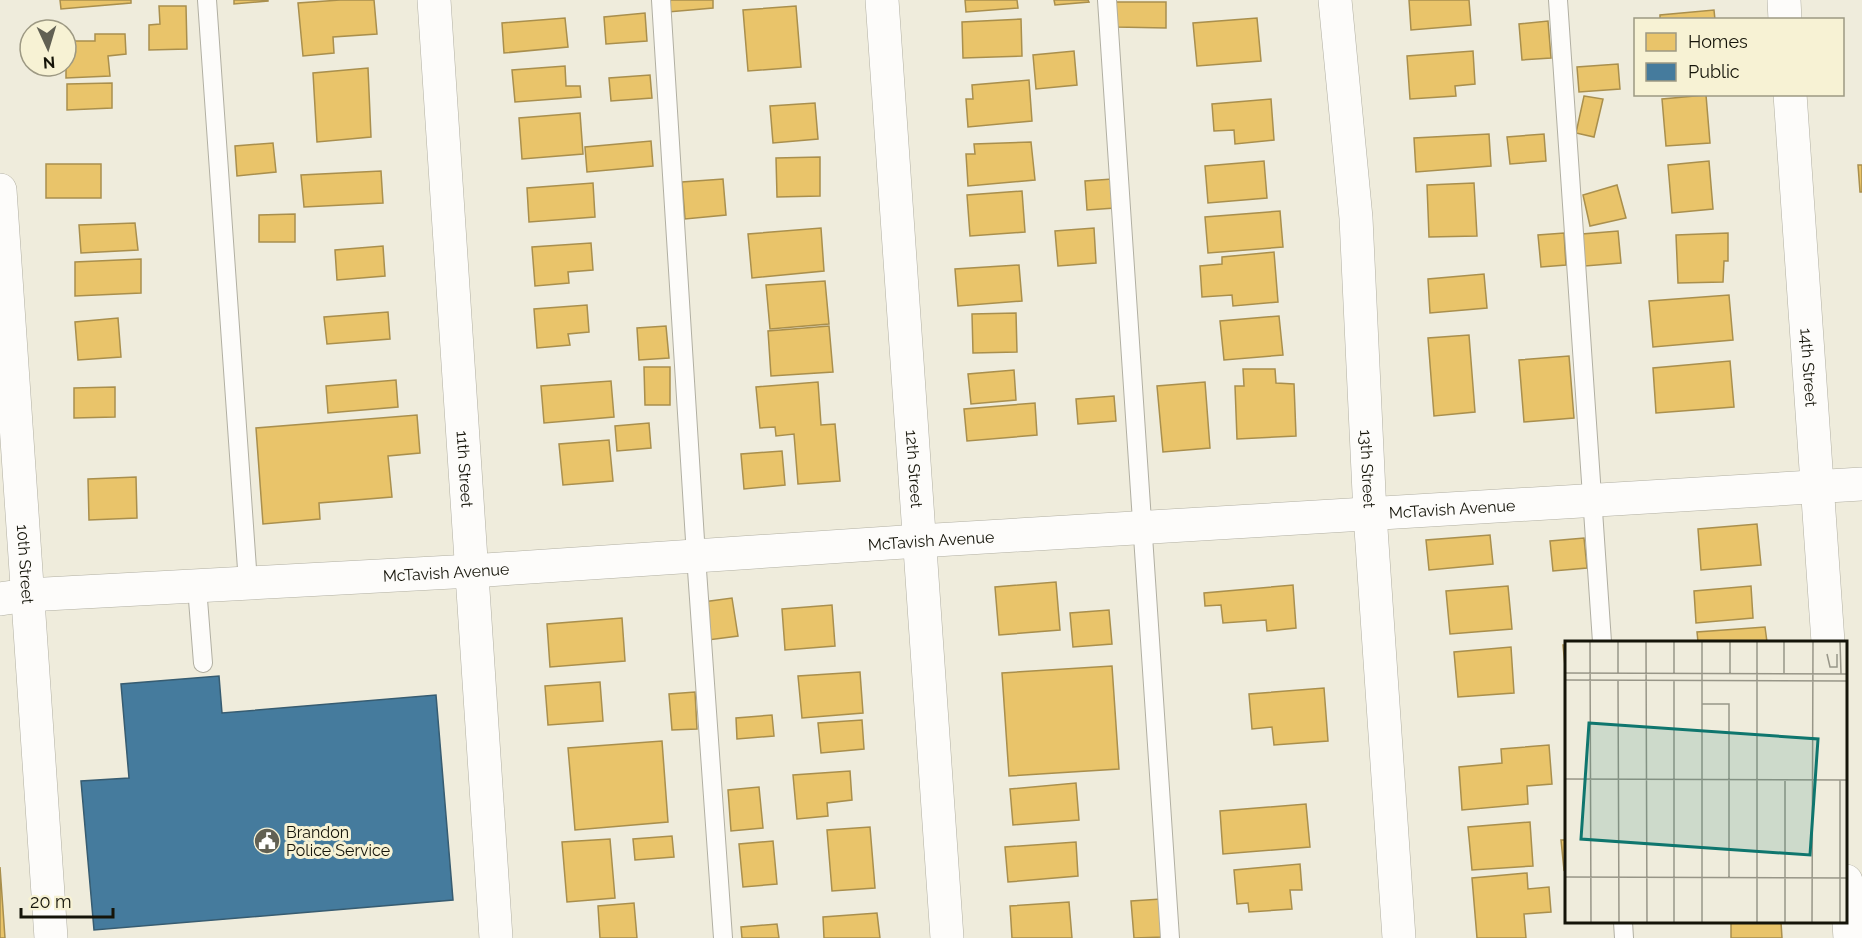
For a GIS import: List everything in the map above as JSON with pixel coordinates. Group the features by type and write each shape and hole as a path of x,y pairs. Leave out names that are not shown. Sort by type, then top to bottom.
{"street":[{"name":"11th Street","path":"434,0 496,938"},
{"name":"12th Street","path":"882,0 947,938"},
{"name":"13th Street","path":"1335,0 1356,218 1370,514 1399,938"},
{"path":"1784,0 1785,18"},
{"name":"14th Street","path":"1790,96 1828,641"},
{"name":"10th Street","path":"0,190 13,597 51,938"},
{"name":"McTavish Avenue","path":"13,597 471,571 919,541 1862,484"},
{"path":"1847,903 1850,938"}],"lane":[{"path":"207,0 248,583"},
{"path":"662,0 696,556 723,938"},
{"path":"1107,0 1170,938"},
{"path":"1558,0 1602,641"},
{"path":"197,587 203,663"},
{"path":"1623,923 1624,938"}],"building: Homes":[{"path":"60,0 131,0 131,3 61,9"},
{"path":"234,0 268,0 268,1 234,4"},
{"path":"374,0 377,34 333,37 334,53 303,56 298,3"},
{"path":"667,0 713,0 713,8 668,12"},
{"path":"965,0 1017,0 1018,8 966,12"},
{"path":"1054,0 1088,0 1089,2 1055,5"},
{"path":"1409,0 1469,0 1471,25 1411,30"},
{"path":"1116,2 1166,2 1166,28 1116,27"},
{"path":"159,6 186,6 187,49 149,50 149,25 160,24"},
{"path":"796,6 801,67 748,71 743,10"},
{"path":"1714,10 1715,18 1660,18 1660,15"},
{"path":"645,13 647,41 606,44 604,17"},
{"path":"565,18 568,47 504,53 502,23"},
{"path":"1257,18 1261,61 1197,66 1193,23"},
{"path":"1021,19 1022,56 963,58 962,22"},
{"path":"1548,21 1551,58 1522,60 1519,24"},
{"path":"95,34 125,34 126,54 108,56 110,76 78,77 78,41 95,41"},
{"path":"1074,51 1077,85 1036,89 1033,55"},
{"path":"1473,51 1475,84 1455,86 1456,96 1410,99 1407,56"},
{"path":"1618,64 1620,89 1579,92 1577,67"},
{"path":"565,66 566,86 580,86 581,97 515,102 512,70"},
{"path":"368,68 371,137 317,142 313,73"},
{"path":"650,75 652,98 611,101 609,78"},
{"path":"1029,80 1032,121 968,127 966,99 973,99 972,85"},
{"path":"112,83 112,108 67,110 67,84"},
{"path":"1584,96 1603,99 1594,137 1576,133"},
{"path":"1706,96 1710,143 1666,146 1662,99"},
{"path":"1271,99 1274,140 1235,144 1234,130 1214,131 1212,104"},
{"path":"815,103 818,139 773,143 770,106"},
{"path":"580,113 583,154 522,159 519,118"},
{"path":"1489,134 1491,166 1416,172 1414,138"},
{"path":"1544,134 1546,161 1510,164 1507,137"},
{"path":"651,141 653,166 587,172 585,147"},
{"path":"1031,142 1035,180 968,186 966,154 975,154 974,144"},
{"path":"273,143 276,172 237,176 235,146"},
{"path":"820,157 820,196 777,197 776,158"},
{"path":"1264,161 1267,198 1208,203 1205,166"},
{"path":"1709,161 1713,209 1672,213 1668,165"},
{"path":"46,164 101,164 101,198 46,198"},
{"path":"1858,165 1862,165 1862,192 1860,192"},
{"path":"381,171 383,203 304,207 301,175"},
{"path":"723,179 726,215 685,219 682,182"},
{"path":"1112,179 1115,208 1087,210 1085,181"},
{"path":"593,183 595,217 529,222 527,188"},
{"path":"1474,183 1477,236 1429,237 1427,185"},
{"path":"1617,185 1626,218 1590,226 1583,195"},
{"path":"1022,191 1025,232 970,236 967,195"},
{"path":"1280,211 1283,247 1208,253 1205,217"},
{"path":"295,214 295,242 259,242 259,215"},
{"path":"135,223 138,250 81,253 79,225"},
{"path":"821,228 824,271 752,278 748,234"},
{"path":"1094,228 1096,263 1058,266 1055,231"},
{"path":"1618,231 1621,263 1585,266 1582,234"},
{"path":"1564,233 1566,265 1541,267 1538,235"},
{"path":"1728,233 1728,261 1724,261 1723,282 1678,283 1676,235"},
{"path":"591,243 593,270 568,272 569,283 535,286 532,247"},
{"path":"383,246 385,276 337,280 335,250"},
{"path":"1274,252 1278,302 1233,306 1232,295 1202,297 1200,266 1222,264 1222,257"},
{"path":"141,259 141,293 75,296 75,262"},
{"path":"1019,265 1022,301 958,306 955,269"},
{"path":"1484,274 1487,308 1430,313 1428,279"},
{"path":"825,281 829,324 770,329 766,285"},
{"path":"1729,295 1733,340 1653,347 1649,301"},
{"path":"587,305 589,332 568,334 570,345 537,348 534,309"},
{"path":"388,312 390,339 327,344 324,317"},
{"path":"1016,313 1017,352 973,353 972,314"},
{"path":"1279,316 1283,355 1224,360 1220,321"},
{"path":"118,318 121,357 78,360 75,322"},
{"path":"666,326 669,358 639,360 637,328"},
{"path":"829,326 833,372 771,376 768,331"},
{"path":"1469,335 1475,412 1434,416 1428,338"},
{"path":"1569,356 1574,418 1524,422 1519,360"},
{"path":"1730,361 1734,407 1656,413 1653,368"},
{"path":"644,367 670,367 670,405 645,405"},
{"path":"1243,369 1275,369 1276,383 1294,384 1296,436 1237,439 1235,386 1244,386"},
{"path":"1014,370 1016,400 971,404 968,374"},
{"path":"396,380 398,407 328,413 326,386"},
{"path":"611,381 614,417 544,423 541,386"},
{"path":"818,382 821,425 835,424 840,481 798,484 794,434 776,436 775,427 760,428 756,387"},
{"path":"1205,382 1210,448 1163,452 1157,386"},
{"path":"115,387 115,417 74,418 74,388"},
{"path":"1114,396 1116,421 1078,424 1076,399"},
{"path":"1035,403 1037,435 967,441 964,409"},
{"path":"417,415 420,453 388,456 392,497 319,503 320,519 263,524 256,428"},
{"path":"649,423 651,448 617,451 615,426"},
{"path":"609,440 613,481 563,485 559,444"},
{"path":"782,451 785,485 744,489 741,454"},
{"path":"136,477 137,518 89,520 88,479"},
{"path":"1757,524 1761,565 1701,570 1698,529"},
{"path":"1490,535 1493,564 1429,570 1426,540"},
{"path":"1584,538 1587,568 1553,571 1550,541"},
{"path":"1056,582 1060,630 999,635 995,587"},
{"path":"1293,585 1296,628 1267,631 1266,620 1223,623 1221,605 1205,606 1204,593"},
{"path":"1508,586 1512,629 1450,634 1446,591"},
{"path":"1751,586 1753,618 1696,623 1694,591"},
{"path":"732,598 738,636 708,640 703,602"},
{"path":"832,605 835,646 785,650 782,609"},
{"path":"1109,610 1112,644 1073,647 1070,613"},
{"path":"622,618 625,661 550,667 547,624"},
{"path":"1765,627 1767,641 1698,641 1697,632"},
{"path":"1511,647 1514,693 1458,697 1454,652"},
{"path":"1112,666 1119,769 1009,776 1002,673"},
{"path":"860,672 863,713 802,718 798,676"},
{"path":"600,682 603,721 548,725 545,686"},
{"path":"1324,688 1328,741 1274,745 1272,727 1252,729 1249,694"},
{"path":"695,692 697,729 672,730 669,694"},
{"path":"772,715 774,736 737,739 736,718"},
{"path":"862,720 864,749 821,753 818,723"},
{"path":"662,741 668,822 575,830 568,748"},
{"path":"1549,745 1552,784 1527,786 1528,804 1462,810 1459,767 1502,763 1501,749"},
{"path":"850,771 852,800 827,803 828,816 797,819 793,775"},
{"path":"1076,783 1079,820 1013,825 1010,789"},
{"path":"759,787 763,828 731,831 728,790"},
{"path":"1306,804 1310,847 1223,854 1220,811"},
{"path":"1530,822 1533,866 1472,870 1468,827"},
{"path":"870,827 875,888 832,891 827,830"},
{"path":"672,836 674,857 635,860 633,839"},
{"path":"610,839 615,898 567,902 562,842"},
{"path":"1561,840 1565,840 1564,870"},
{"path":"773,841 777,884 743,887 739,844"},
{"path":"1076,842 1078,876 1008,882 1005,847"},
{"path":"1300,864 1302,890 1290,890 1292,909 1249,912 1248,903 1237,904 1234,870"},
{"path":"0,867 5,938 0,938"},
{"path":"1527,873 1528,889 1549,887 1551,912 1524,914 1526,938 1477,938 1472,878"},
{"path":"1161,899 1164,937 1134,938 1131,901"},
{"path":"1069,902 1072,938 1012,938 1010,906"},
{"path":"634,903 637,938 600,938 598,906"},
{"path":"877,913 880,938 824,938 823,917"},
{"path":"1731,923 1781,923 1782,938 1731,938"},
{"path":"777,924 779,938 742,938 741,927"}],"building: Public":[{"name":"Brandon Police Service","path":"219,676 222,713 436,695 453,900 94,930 81,781 129,778 121,684"}],"place":[{"name":"Brandon Police Service","path":"267,841"}]}
